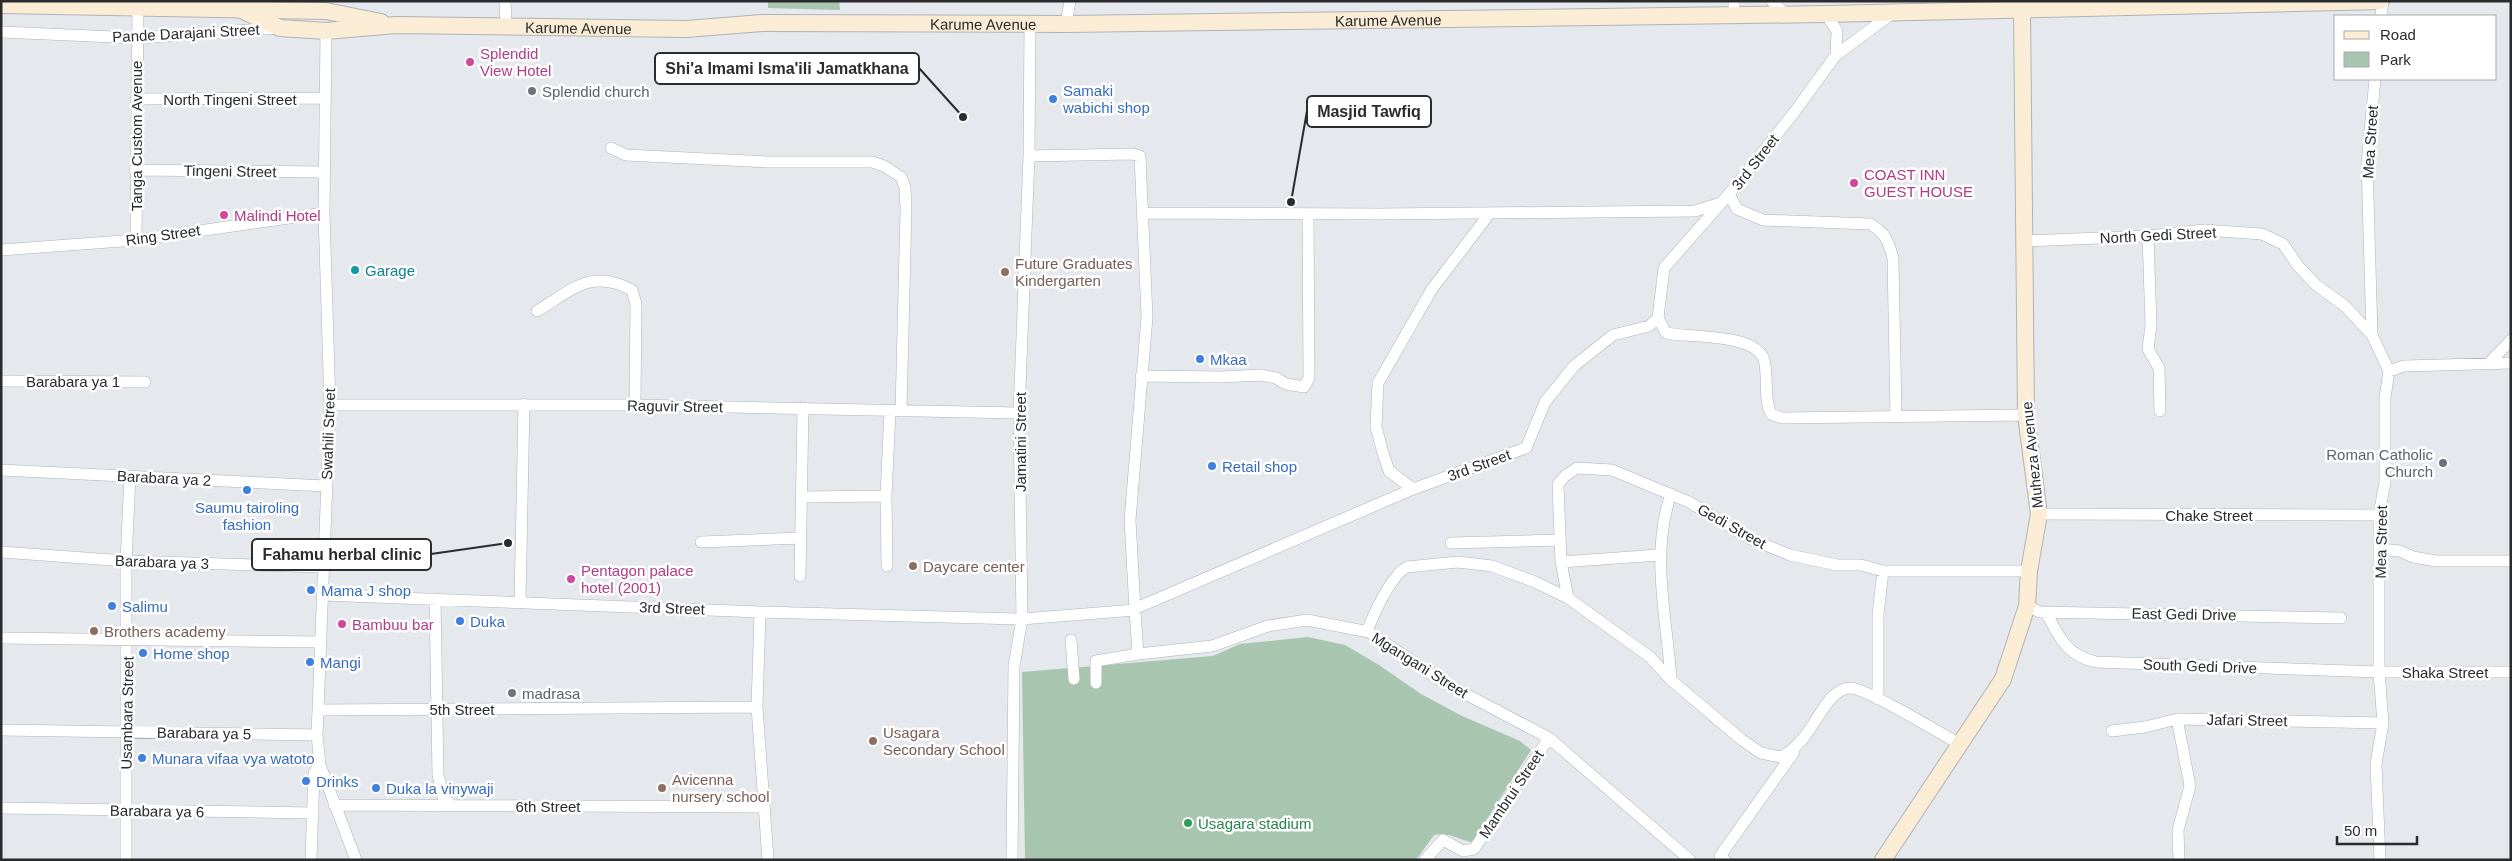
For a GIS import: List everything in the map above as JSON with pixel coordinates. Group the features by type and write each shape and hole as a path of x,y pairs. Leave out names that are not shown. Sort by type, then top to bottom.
{"main road":[{"name":"Karume Avenue","path":"239,9 280,28 326,32 396,25 686,28 762,23 1066,24 1734,8 1784,13 1826,14 2382,1"},
{"name":"Karume Avenue","path":"1,5 138,4 239,9 326,6 396,25"},
{"name":"Swahili Street","path":"326,6 326,32"},
{"name":"Muheza Avenue","path":"1883,860 2002,678 2027,606 2029,571 2039,514 2026,415 2022,9"}],"street":[{"path":"506,1 506,26"},
{"path":"1066,24 1070,1"},
{"path":"1772,1 1784,13"},
{"path":"2381,15 2382,1"},
{"name":"Tanga Custom Avenue","path":"136,240 135,170 138,4"},
{"name":"3rd Street","path":"1135,609 1413,489 1526,448 1545,402 1574,366 1613,335 1649,326 1658,318 1664,268 1729,194 1793,114 1836,55 1895,11"},
{"path":"1826,14 1836,31 1836,55"},
{"name":"Jamatini Street","path":"1012,860 1014,666 1022,619 1019,413 1029,156 1030,23"},
{"name":"Pande Darajani Street","path":"1,32 137,38 280,28"},
{"name":"Swahili Street","path":"326,32 324,213 330,405 317,735 320,766 356,860"},
{"name":"Mea Street","path":"2375,80 2367,163 2372,334 2389,370 2385,398 2385,482 2379,515 2379,672 2384,723 2376,764 2380,860"},
{"name":"North Tingeni Street","path":"136,99 324,98"},
{"path":"611,148 626,155 740,161 872,162 899,174 904,184 906,210 895,411 886,496 887,566"},
{"path":"1029,156 1132,154 1140,156 1147,317 1130,520 1138,654"},
{"name":"Tingeni Street","path":"135,170 324,172"},
{"path":"1729,194 1737,209 1762,220 1870,224 1882,230 1889,243 1893,258 1896,416"},
{"path":"1143,213 1308,214 1695,211 1721,203"},
{"name":"Ring Street","path":"1,250 136,240 324,213"},
{"path":"1413,489 1389,471 1382,452 1376,427 1378,383 1397,346 1432,289 1490,213"},
{"path":"1141,376 1221,377 1262,375 1276,378 1286,384 1304,387 1309,378 1308,214"},
{"name":"North Gedi Street","path":"2023,241 2148,236 2204,230 2262,234 2283,244 2299,267 2316,285 2345,306 2372,334"},
{"path":"2148,236 2151,325 2148,349 2159,368 2160,411"},
{"path":"537,312 587,281 598,279 609,281 632,290 636,304 635,405"},
{"path":"1658,318 1666,333 1745,343 1759,351 1763,359 1770,414 1782,418 2026,415"},
{"path":"2490,363 2511,340"},
{"path":"2389,370 2404,366 2511,363"},
{"name":"Barabara ya 1","path":"1,381 145,382"},
{"path":"520,602 524,404"},
{"name":"Raguvir Street","path":"330,405 635,405 1019,413"},
{"path":"800,576 803,408"},
{"name":"Gedi Street","path":"1568,598 1559,540 1558,484 1565,476 1577,468 1612,470 1671,494 1689,502 1752,539 1790,556 1837,565 1861,565 1883,572 2029,571"},
{"name":"Barabara ya 2","path":"1,470 326,486"},
{"name":"Usambara Street","path":"126,860 128,640 126,561 130,476"},
{"path":"1671,494 1665,512 1659,555 1671,680"},
{"path":"802,497 886,496"},
{"name":"Chake Street","path":"2039,514 2379,515"},
{"path":"701,542 801,538"},
{"path":"1450,543 1559,540"},
{"path":"2380,549 2400,551 2413,557 2436,561 2511,561"},
{"name":"Barabara ya 3","path":"1,552 126,561 323,567"},
{"path":"1561,562 1659,555"},
{"path":"1367,631 1374,613 1390,587 1407,567 1458,562 1484,564 1514,573 1568,598 1650,657 1671,680 1761,753 1781,757 1797,747"},
{"path":"1878,699 1878,614 1883,572"},
{"name":"3rd Street","path":"322,595 760,612 1022,619"},
{"path":"435,599 438,775 444,800 452,805"},
{"name":"East Gedi Drive","path":"2027,606 2046,612 2341,618"},
{"path":"1022,619 1135,609"},
{"path":"760,612 757,707 762,807 768,860"},
{"name":"South Gedi Drive","path":"2046,612 2062,642 2081,659 2096,662 2379,672"},
{"name":"Mgangani Street","path":"1096,682 1096,661 1138,654 1212,646 1268,626 1308,620 1367,631 1443,682 1549,738 1690,860"},
{"path":"1,638 320,642"},
{"path":"1071,640 1074,679"},
{"name":"Shaka Street","path":"2379,672 2511,672"},
{"path":"1725,860 1720,856 1732,837 1830,700 1840,691 1850,688 1878,699 1959,744"},
{"name":"5th Street","path":"318,710 757,707"},
{"path":"2177,719 2190,786 2178,830 2178,860"},
{"name":"Jafari Street","path":"2112,731 2145,727 2177,719 2384,723"},
{"name":"Barabara ya 5","path":"1,730 317,735"},
{"name":"Mambrui Street","path":"1425,860 1443,840 1463,851 1474,849 1549,738"},
{"path":"312,860 314,773 320,766"},
{"name":"6th Street","path":"334,805 762,807"},
{"name":"Barabara ya 6","path":"1,808 313,813"}],"green space":[{"path":"768,1 839,1 840,10 768,8"},
{"path":"1308,637 1345,645 1379,665 1421,694 1462,716 1520,741 1531,750 1472,842 1451,836 1434,835 1416,860 1025,860 1022,672 1213,656 1240,644"}],"place":[{"name":"Splendid View Hotel","path":"470,62"},
{"name":"Splendid church","path":"532,91"},
{"name":"Samaki wabichi shop","path":"1053,99"},
{"name":"Shi'a Imami Isma'ili Jamatkhana","path":"963,117"},
{"name":"COAST INN GUEST HOUSE","path":"1854,183"},
{"name":"Masjid Tawfiq","path":"1291,202"},
{"name":"Malindi Hotel","path":"224,215"},
{"name":"Garage","path":"355,270"},
{"name":"Future Graduates Kindergarten","path":"1005,272"},
{"name":"Mkaa","path":"1200,359"},
{"name":"Roman Catholic Church","path":"2443,463"},
{"name":"Retail shop","path":"1212,466"},
{"name":"Saumu tairoling fashion","path":"247,490"},
{"name":"Fahamu herbal clinic","path":"508,543"},
{"name":"Daycare center","path":"913,566"},
{"name":"Pentagon palace hotel (2001)","path":"571,579"},
{"name":"Mama J shop","path":"311,590"},
{"name":"Salimu","path":"112,606"},
{"name":"Duka","path":"460,621"},
{"name":"Bambuu bar","path":"342,624"},
{"name":"Brothers academy","path":"94,631"},
{"name":"Home shop","path":"143,653"},
{"name":"Mangi","path":"310,662"},
{"name":"madrasa","path":"512,693"},
{"name":"Usagara Secondary School","path":"873,741"},
{"name":"Munara vifaa vya watoto","path":"142,758"},
{"name":"Drinks","path":"306,781"},
{"name":"Duka la vinywaji","path":"376,788"},
{"name":"Avicenna nursery school","path":"662,788"},
{"name":"Usagara stadium","path":"1188,823"}]}
